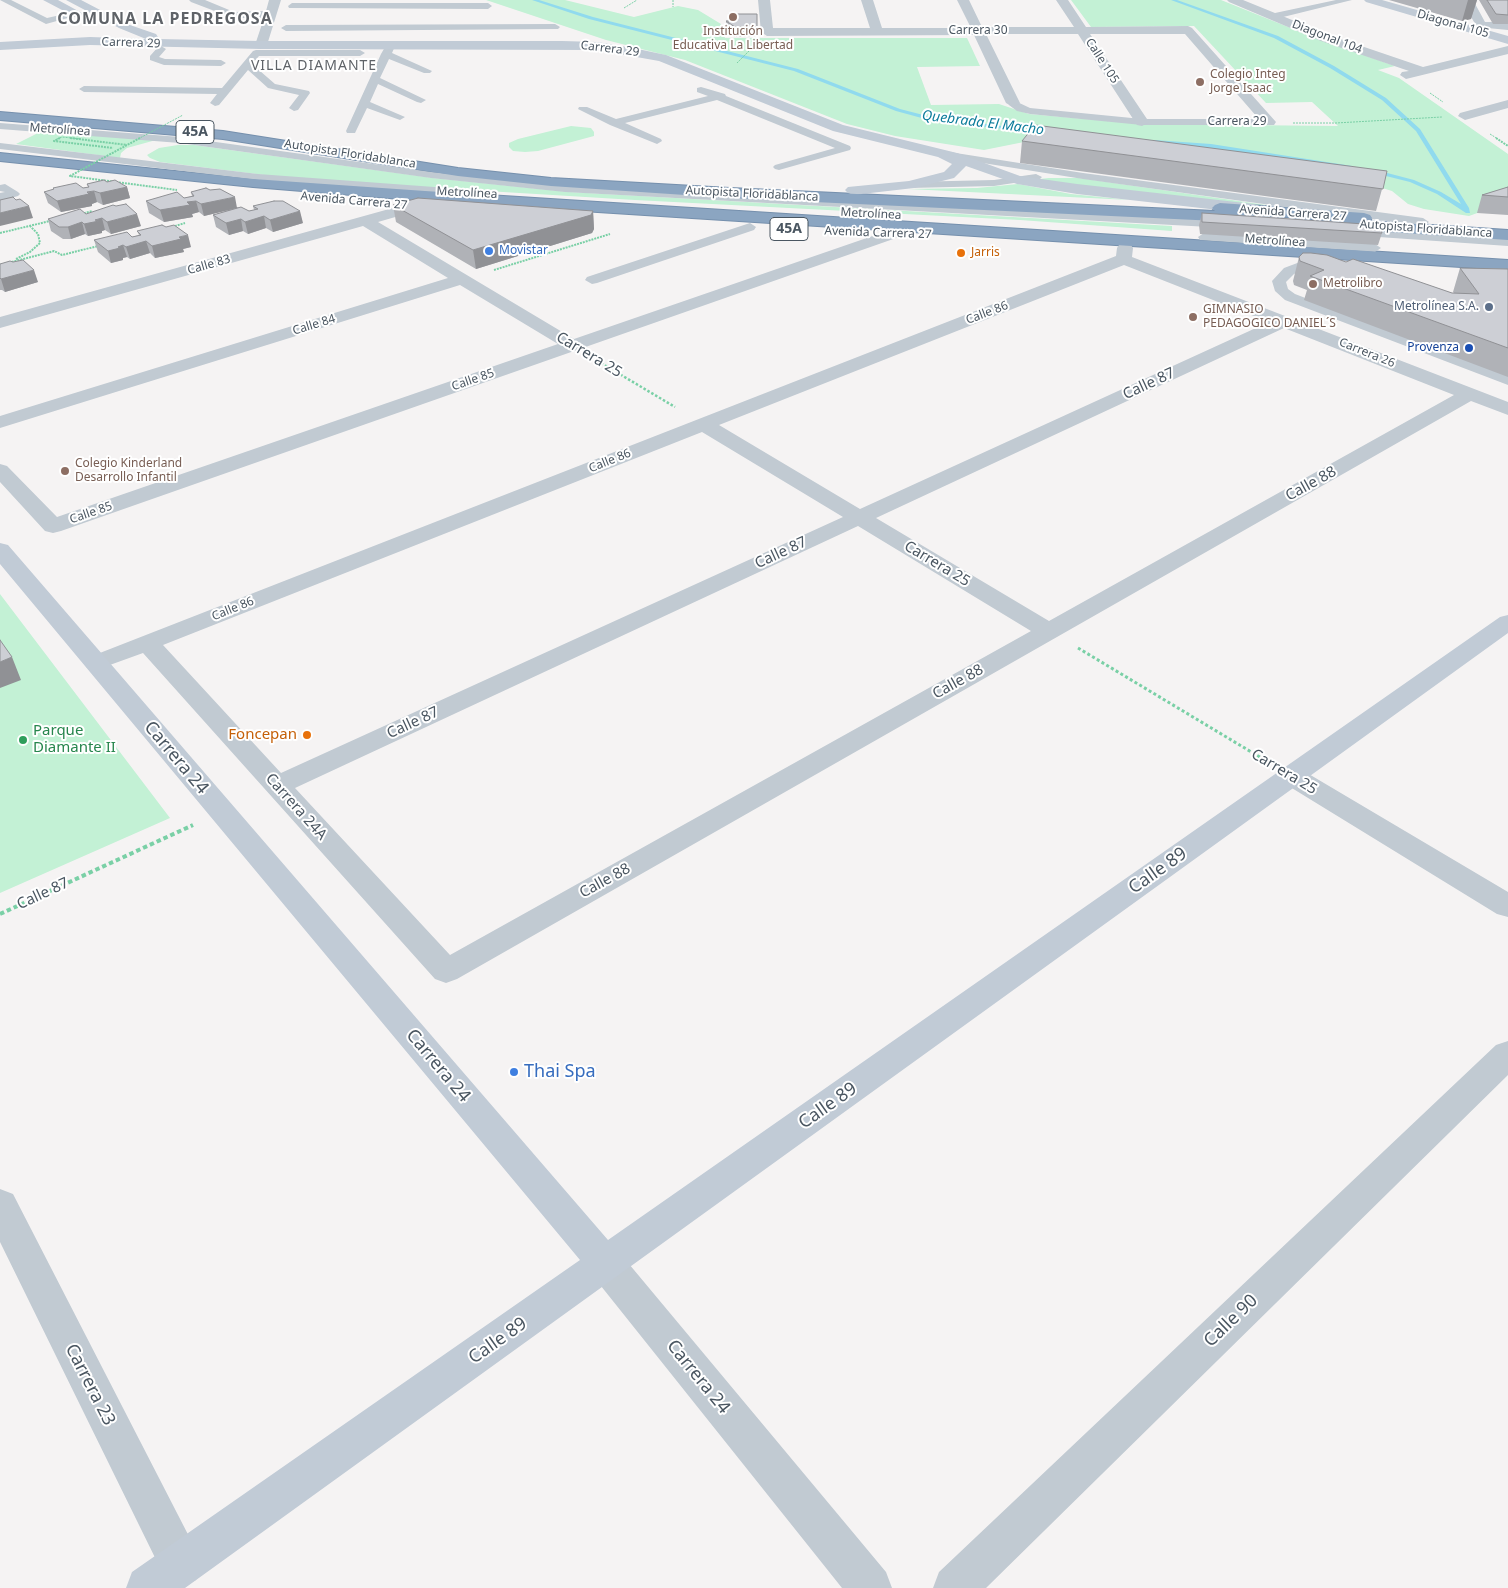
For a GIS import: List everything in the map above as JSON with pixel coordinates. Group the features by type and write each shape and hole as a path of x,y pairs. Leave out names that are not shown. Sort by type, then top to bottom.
{"highway":[{"name":"Autopista Floridablanca","path":"0,116 223,135 485,175 641,189 1226,216 1508,234"},
{"name":"Autopista Floridablanca","path":"0,156 71,165 293,186 425,196 1508,265"},
{"name":"Avenida Carrera 27","path":"389,160 578,175 1143,204 1508,227"},
{"name":"Avenida Carrera 27","path":"71,165 234,190 418,206 894,234 1125,254 1308,262 1504,278"}],"street":[{"path":"49,0 92,22 94,28 84,35 64,42"},
{"path":"72,0 142,34 185,44"},
{"path":"195,0 233,15 271,14"},
{"path":"258,49 274,0"},
{"name":"Carrera 30","path":"764,0 768,32 1188,30 1269,122"},
{"path":"867,0 876,32"},
{"path":"963,0 1013,103"},
{"name":"Calle 105","path":"1062,0 1142,122"},
{"name":"Diagonal 104","path":"1233,0 1325,38 1422,71"},
{"name":"Diagonal 105","path":"1370,0 1480,28 1508,40"},
{"path":"1466,0 1480,28 1508,26"},
{"path":"35,50 90,42 114,30 116,25 113,20"},
{"name":"Carrera 29","path":"0,46 90,42 185,44 258,49"},
{"name":"Carrera 29","path":"0,51 258,49 280,45 388,49 562,44 607,48 662,58 838,128 876,140 942,153 1017,180 1077,189 1288,213"},
{"path":"1404,76 1508,50"},
{"path":"1465,116 1508,104"},
{"path":"854,190 909,185 949,175 959,167 956,160 942,153"},
{"name":"Calle 83","path":"0,323 418,206"},
{"name":"Carrera 25","path":"365,221 572,345"},
{"name":"Calle 85","path":"0,470 53,526 894,234"},
{"name":"Carrera 26","path":"1125,254 1285,321 1508,409"},
{"name":"Calle 86","path":"96,663 704,424 1125,254"},
{"name":"Calle 84","path":"0,422 463,279"},
{"name":"Calle 87","path":"277,786 1285,321"},
{"name":"Calle 88","path":"446,971 1470,394"},
{"name":"Carrera 25","path":"704,424 1049,631"},
{"name":"Carrera 24","path":"0,550 606,1264 870,1588"},
{"name":"Calle 89","path":"148,1588 1508,622"},
{"name":"Carrera 24A","path":"147,644 446,971"},
{"name":"Carrera 25","path":"1292,776 1508,906"},
{"name":"Calle 90","path":"955,1588 1508,1054"},
{"name":"Carrera 23","path":"0,1205 181,1565"}],"lane":[{"path":"4,0 46,20 78,14"},
{"path":"1275,16 1348,0"},
{"path":"290,14 488,6"},
{"path":"290,14 555,27"},
{"path":"280,45 290,14"},
{"path":"161,49 153,58 164,62 221,62"},
{"path":"215,103 258,49 360,53"},
{"path":"351,131 388,49 427,71"},
{"path":"247,64 272,86 305,93 294,108"},
{"path":"375,80 421,100"},
{"path":"84,89 224,91"},
{"path":"701,90 846,148 779,167"},
{"path":"614,123 743,90"},
{"path":"364,103 400,117"},
{"name":"Carrera 29","path":"1013,103 1021,109 1030,111 1142,122 1269,122"},
{"path":"583,109 657,141"},
{"name":"Metrolínea","path":"0,126 180,140 431,176 574,190 1242,225"},
{"name":"Metrolínea","path":"145,164 133,157 137,150 154,144 180,140"},
{"name":"Metrolínea","path":"0,146 282,180 426,191 1052,225 1508,257"},
{"path":"942,153 1083,176 1423,222"},
{"path":"909,185 982,183 1048,176 1083,176"},
{"path":"0,188 5,186 14,194 0,197"},
{"path":"592,280 750,227"},
{"path":"1330,231 1508,242"},
{"path":"1308,262 1289,270 1279,281 1282,291 1290,297 1508,381"}],"path":[{"path":"624,8 637,0"},
{"path":"673,7 674,0"},
{"path":"736,63 756,44"},
{"path":"177,190 70,176 183,115"},
{"name":"Carrera 29","path":"1269,122 1336,123 1465,116"},
{"path":"113,148 54,141 62,138 127,145"},
{"path":"74,215 92,211"},
{"path":"0,234 57,220"},
{"path":"166,228 185,223"},
{"path":"11,262 30,252 40,243 38,234 30,226"},
{"path":"463,279 618,232"},
{"path":"0,265 54,251 62,255 100,245"},
{"name":"Carrera 25","path":"572,345 704,424"},
{"name":"Carrera 25","path":"1049,631 1292,776"},
{"name":"Calle 87","path":"0,914 222,812"}],"green space":[{"path":"486,0 565,0 634,17 678,6 698,10 721,24 725,38 967,38 980,66 917,67 931,105 999,104 1029,114 1141,124 1338,126 1312,102 1266,103 1194,26 1091,27 1071,0 1221,0 1318,39 1395,66 1378,70 1399,78 1508,154 1508,202 1469,216 1424,209 1408,204 1392,191 1379,187 1024,142 984,150 895,136 847,124 685,60 606,40"},
{"path":"571,126 591,128 594,136 538,151 513,151 509,147 509,143 518,139"},
{"path":"42,131 156,140 127,148 121,153 120,158 16,144"},
{"path":"194,145 433,178 569,192 1172,226 1172,231 1020,220 635,200 305,180 160,162 147,155 159,148"},
{"path":"1079,178 1294,209 1030,180"},
{"path":"1018,184 1071,194 1130,200 908,189 977,188"},
{"name":"Parque Diamante II","path":"0,594 170,818 0,893"}],"building":[{"path":"1487,0 1508,0 1508,15 1496,14"},
{"path":"729,14 757,14 757,27 735,27 726,21 729,21"},
{"path":"1035,125 1387,171 1383,189 1022,141"},
{"path":"104,180 107,182 115,180 127,187 100,193 94,191 87,192 89,194 57,201 44,192 76,183 83,188 89,187 87,184"},
{"path":"1508,187 1508,197 1482,195"},
{"path":"206,188 210,190 220,189 235,197 201,204 196,201 187,202 190,205 160,210 146,201 177,192 184,198 194,196 191,192"},
{"path":"13,197 16,200 20,199 29,206 0,213 0,200"},
{"path":"418,198 593,211 591,215 473,250 393,205"},
{"path":"283,201 300,211 270,220 264,216 245,222 241,219 226,223 213,215 241,207 249,211 258,209 253,206"},
{"path":"126,204 137,214 107,222 102,218 95,220 99,221 84,224 82,222 68,227 59,227 48,219 80,209 86,214 113,205"},
{"path":"1202,213 1379,225 1382,233 1202,222"},
{"path":"162,225 166,227 174,225 188,235 179,237 181,239 152,246 146,241 126,247 123,245 118,247 120,248 108,251 94,240 127,232 132,237 141,235 137,231"},
{"path":"1303,253 1327,255 1346,262 1353,259 1452,293 1479,294 1460,268 1508,269 1508,348 1310,276 1324,270 1300,261 1299,257"},
{"path":"23,260 34,270 0,278 0,264"},
{"path":"0,640 12,657 0,662"}],"waterway":[{"name":"Quebrada El Macho","path":"534,0 591,18 796,70 898,110 931,119 1046,132"},
{"path":"1173,0 1276,37 1332,67 1384,99 1418,130 1466,208"},
{"name":"Quebrada El Macho","path":"1156,141 1211,146 1349,166"},
{"name":"Quebrada El Macho","path":"1372,171 1412,181 1439,193 1468,212"}],"place":[{"name":"Institución Educativa La Libertad","path":"733,17"},
{"name":"Colegio Integ Jorge Isaac","path":"1200,82"},
{"name":"Movistar","path":"489,251"},
{"name":"Jarris","path":"961,253"},
{"name":"Metrolibro","path":"1313,284"},
{"name":"Metrolínea S.A.","path":"1489,307"},
{"name":"GIMNASIO PEDAGOGICO DANIEL´S","path":"1193,317"},
{"name":"Provenza","path":"1469,348"},
{"name":"Colegio Kinderland Desarrollo Infantil","path":"65,471"},
{"name":"Foncepan","path":"307,735"},
{"name":"Parque Diamante II","path":"23,740"},
{"name":"Thai Spa","path":"514,1072"}],"district":[{"name":"COMUNA LA PEDREGOSA","path":"165,19"},
{"name":"VILLA DIAMANTE","path":"314,66"}]}
